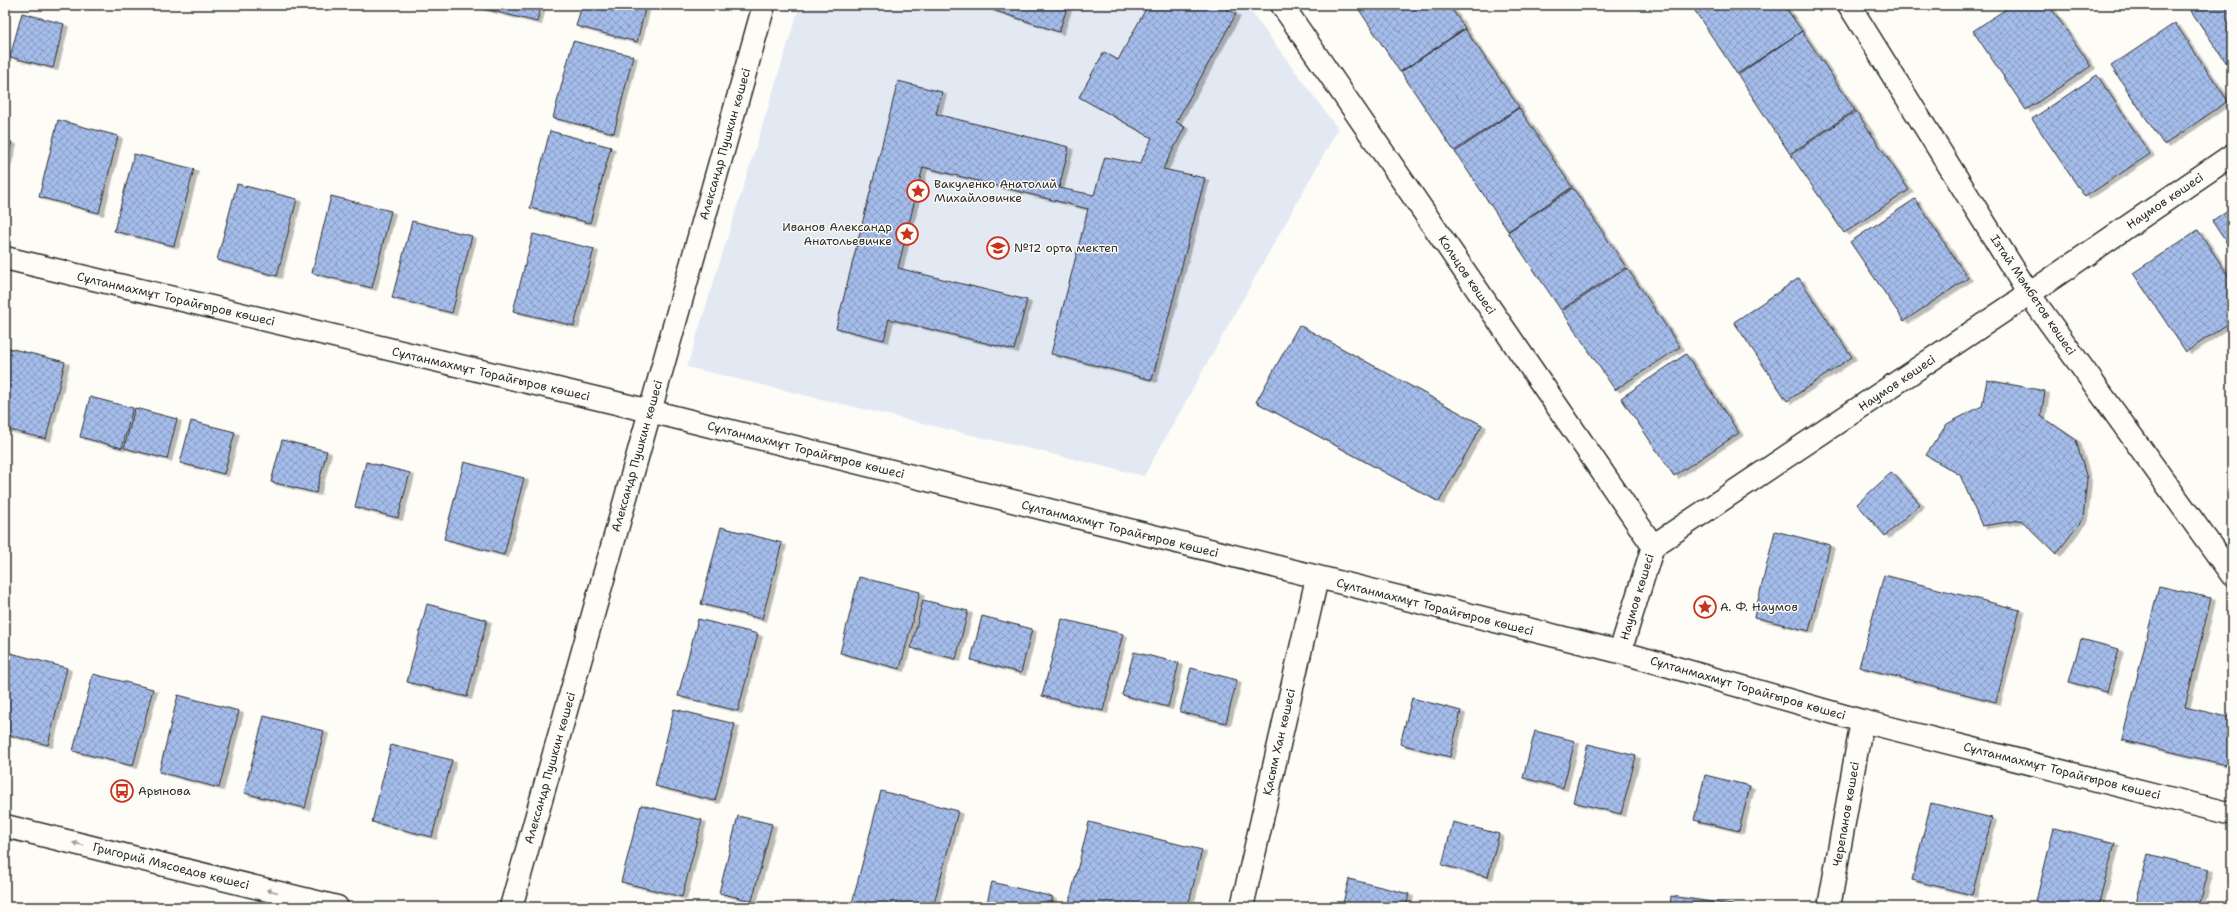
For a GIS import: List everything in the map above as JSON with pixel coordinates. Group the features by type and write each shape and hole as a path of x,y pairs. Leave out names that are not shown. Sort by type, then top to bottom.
{"street":[{"name":"Александр Пушкин көшесі","path":"510,907 764,5"},
{"name":"Кольцов көшесі","path":"1282,5 1653,546"},
{"name":"Ізтай Мәмбетов көшесі","path":"1849,5 2029,294 2232,575"},
{"name":"Наумов көшесі","path":"1620,652 1653,546 2232,156"},
{"name":"Сұлтанмахмұт Торайғыров көшесі","path":"5,258 650,412 1620,652 1862,721 2232,814"},
{"name":"Қасым Хан көшесі","path":"1242,907 1317,578"},
{"name":"Черепанов көшесі","path":"1829,907 1862,721"},
{"name":"Григорий Мясоедов көшесі","path":"5,826 337,907"}],"shaded area":[{"name":"№12 орта мектеп","path":"800,5 1246,5 1338,129 1144,476 687,367"}],"building":[{"path":"477,5 541,5 537,22 477,7"},
{"path":"582,5 646,5 637,42 576,26"},
{"path":"991,5 1068,5 1059,32 990,9"},
{"path":"1148,5 1220,5 1236,14 1176,122 1185,127 1163,169 1205,178 1152,380 1051,354 1088,209 923,167 898,268 1027,300 1014,350 889,319 884,340 836,328 898,81 942,92 936,114 1069,147 1059,188 1094,195 1105,157 1140,164 1152,138 1079,97 1104,52 1118,60"},
{"path":"1356,5 1449,5 1465,28 1400,72"},
{"path":"1691,5 1784,5 1802,31 1737,74"},
{"path":"2012,5 2049,5 2091,66 2026,110 1973,31"},
{"path":"2200,5 2232,5 2232,71 2191,11"},
{"path":"22,13 64,24 53,68 10,57"},
{"path":"2175,23 2228,101 2164,145 2111,66"},
{"path":"1465,29 1519,107 1454,151 1401,72"},
{"path":"1802,31 1855,110 1790,154 1738,75"},
{"path":"573,41 633,56 614,133 553,118"},
{"path":"2097,75 2150,154 2085,197 2032,119"},
{"path":"1519,108 1572,187 1508,231 1455,152"},
{"path":"1856,111 1909,190 1844,233 1791,155"},
{"path":"58,120 118,136 99,213 39,197"},
{"path":"550,131 611,147 590,223 530,208"},
{"path":"5,141 12,142 5,168"},
{"path":"134,154 194,169 174,246 114,231"},
{"path":"237,184 297,199 277,276 217,260"},
{"path":"1573,188 1626,267 1561,310 1508,232"},
{"path":"331,196 391,211 372,288 312,273"},
{"path":"1915,199 1968,278 1904,321 1850,242"},
{"path":"2232,207 2232,251 2212,221"},
{"path":"412,221 472,236 452,313 392,298"},
{"path":"2198,230 2232,281 2232,321 2186,352 2133,273"},
{"path":"533,234 594,249 574,326 513,311"},
{"path":"1627,268 1680,347 1615,390 1562,311"},
{"path":"1799,278 1852,357 1787,401 1734,322"},
{"path":"1299,325 1482,425 1439,502 1256,402"},
{"path":"5,347 65,362 46,439 5,429"},
{"path":"1686,354 1739,433 1674,476 1621,398"},
{"path":"1987,380 2045,391 2041,416 2076,440 2087,479 2083,519 2056,554 2021,520 1982,526 1960,475 1926,455 1947,424 1982,406"},
{"path":"90,397 133,408 122,448 80,437"},
{"path":"135,408 177,419 167,459 124,448"},
{"path":"191,421 235,432 224,474 180,463"},
{"path":"282,440 327,451 316,493 271,482"},
{"path":"366,462 410,473 398,518 355,507"},
{"path":"464,462 524,478 504,555 444,539"},
{"path":"1892,472 1920,504 1885,536 1857,504"},
{"path":"721,527 782,543 762,619 701,604"},
{"path":"1775,531 1830,545 1809,631 1754,617"},
{"path":"1884,575 2020,610 1996,702 1859,667"},
{"path":"859,577 920,592 900,669 840,653"},
{"path":"2159,586 2211,598 2185,707 2232,718 2231,766 2122,740"},
{"path":"923,600 968,611 956,659 911,648"},
{"path":"427,604 487,620 467,697 407,682"},
{"path":"982,616 1032,629 1021,673 971,660"},
{"path":"698,619 758,634 738,711 678,696"},
{"path":"1062,619 1123,634 1103,711 1042,696"},
{"path":"2081,639 2119,649 2107,692 2069,682"},
{"path":"7,652 67,668 48,745 5,734 5,660"},
{"path":"1134,652 1179,663 1168,707 1122,695"},
{"path":"1191,668 1237,680 1226,723 1180,712"},
{"path":"93,674 153,689 133,766 73,751"},
{"path":"178,695 239,711 219,788 159,772"},
{"path":"1412,698 1461,711 1450,757 1400,744"},
{"path":"674,709 735,724 715,801 655,786"},
{"path":"264,716 324,731 305,808 244,793"},
{"path":"1535,731 1575,741 1563,788 1523,778"},
{"path":"1588,744 1636,756 1621,814 1573,802"},
{"path":"391,745 452,760 432,837 372,822"},
{"path":"1705,775 1750,786 1739,831 1694,820"},
{"path":"881,791 958,811 933,907 851,907"},
{"path":"1931,803 1992,818 1972,895 1912,880"},
{"path":"641,805 702,820 682,897 621,882"},
{"path":"738,816 772,824 752,901 719,893"},
{"path":"1089,822 1202,850 1188,907 1068,907"},
{"path":"1453,822 1499,834 1488,877 1442,865"},
{"path":"2054,828 2115,843 2098,907 2044,907 2035,905"},
{"path":"2148,854 2209,869 2199,907 2135,907"},
{"path":"1349,879 1409,894 1406,907 1342,907"},
{"path":"992,882 1053,897 1050,907 986,907"},
{"path":"1671,896 1733,905 1733,907 1670,907"}],"place":[{"name":"Вакуленко Анатолий Михайловичке","path":"918,191"},
{"name":"Иванов Александр Анатольевичке","path":"907,234"},
{"name":"№12 орта мектеп","path":"998,248"},
{"name":"А. Ф. Наумов","path":"1705,607"},
{"name":"Арынова","path":"122,791"}]}
